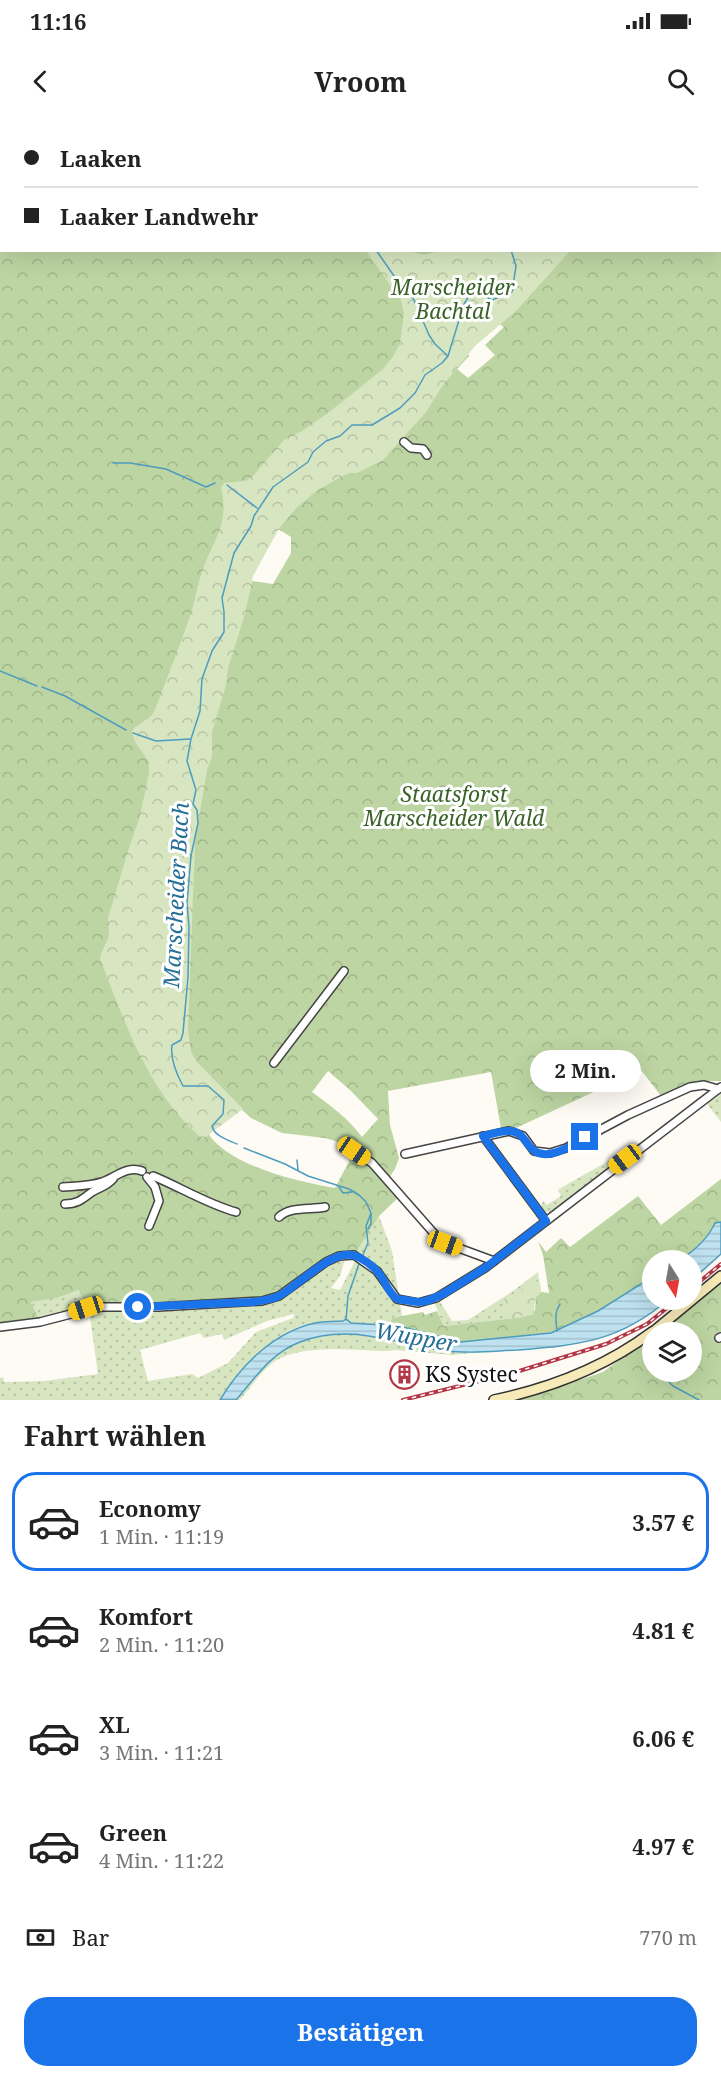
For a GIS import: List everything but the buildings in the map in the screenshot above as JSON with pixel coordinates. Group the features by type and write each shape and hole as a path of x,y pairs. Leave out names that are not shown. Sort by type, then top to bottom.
{"main road":[{"path":"665,1322 721,1276"},
{"path":"494,1400 533,1391 576,1376 618,1355 642,1339"}],"street":[{"path":"404,442 411,448 423,449 428,454"},
{"path":"274,1063 344,971"},
{"path":"405,1154 502,1131 514,1132 523,1136 534,1151 549,1153 566,1148 690,1087 704,1084 720,1088"},
{"path":"0,1327 40,1322 98,1307 158,1307 262,1301 279,1296 326,1262 346,1255 362,1259 377,1271 397,1299 427,1301 443,1294 494,1262 720,1088"},
{"path":"483,1136 546,1221"},
{"path":"354,1151 372,1163 438,1238 445,1243 494,1262"},
{"path":"63,1187 101,1183 116,1174 137,1169 204,1198 222,1209 236,1212"},
{"path":"64,1204 78,1202 106,1186 116,1174"},
{"path":"147,1175 155,1187 159,1201 148,1226"},
{"path":"279,1217 282,1213 294,1210 325,1207"}],"green space":[{"name":"Staatsforst Marscheider Wald","path":"0,252 721,252 721,1081 696,1081 661,1096 641,1070 516,1128 501,1128 491,1072 388,1091 390,1125 399,1158 388,1179 399,1197 379,1216 355,1254 339,1257 269,1300 89,1310 79,1290 57,1298 31,1302 40,1322 0,1326","holes":["478,312 504,327 485,345 495,355 468,378 457,369 469,356 466,350","318,455 362,469 326,482 304,500 278,529 291,537 291,553 273,584 252,581 246,606 200,671","328,1071 378,1119 362,1137 345,1118 312,1092","232,1101 251,1118 282,1133 325,1138 355,1150 335,1188 288,1178 254,1166 225,1151 211,1137 195,1108"]},
{"name":"Marscheider Bachtal","path":"367,252 413,252 424,255 435,252 569,252 515,312 475,346 443,385 426,412 383,460 357,473 348,473 316,491 294,510 280,527 253,576 245,614 228,668 226,685 212,732 212,757 207,770 195,841 188,1030 191,1052 196,1061 243,1109 203,1139 184,1121 153,1079 129,1032 100,959 109,936 108,918 140,816 149,773 149,762 135,742 132,732 154,712 192,611 206,560 222,522 221,488 224,483 245,481 252,477 285,439 302,431 328,413 383,369 392,358 400,344 404,314 401,300"},
{"path":"721,1093 721,1122 707,1104"},
{"path":"647,1139 552,1212 546,1212 541,1207 543,1201 547,1205 561,1196 559,1189"},
{"path":"721,1179 721,1222 715,1223 693,1250 642,1250 642,1283 598,1311 551,1333 461,1342 407,1328 388,1326 392,1318 423,1312 425,1315 437,1311 444,1326 524,1317 535,1310 536,1297 541,1292 549,1293 543,1255 538,1241 546,1252 561,1238 570,1247 638,1196 661,1225"},
{"path":"379,1216 392,1251 402,1316 392,1318 388,1326 354,1322 319,1322 289,1331 275,1339 249,1361 220,1400 0,1400 0,1378 3,1377 4,1382 44,1381 98,1374 89,1310 40,1322 31,1302 57,1298 79,1290 326,1262 346,1256 340,1276 331,1288 340,1290 356,1259 355,1254","holes":["294,1314 293,1318 256,1332 228,1363 198,1378 192,1374 148,1381 140,1350 200,1333 204,1338 222,1334 224,1340 267,1321"]},
{"path":"538,1272 541,1292 524,1317 444,1326 434,1302 439,1300 452,1321 468,1320"},
{"path":"533,1279 540,1283 541,1292 536,1297 533,1315 506,1318 504,1299 525,1287 528,1280"},
{"path":"721,1281 721,1400 511,1400 541,1393 603,1372 642,1343 642,1382 702,1382 702,1322 670,1322 685,1310 702,1310 702,1296"},
{"path":"354,1333 447,1351 483,1352 452,1355 395,1350 310,1350 281,1358 270,1365 240,1400 236,1400 263,1366 282,1351 311,1339"}],"water":[{"path":"721,1222 721,1254 702,1271 702,1250 693,1250 709,1234 715,1223"},
{"name":"Wupper","path":"642,1283 642,1310 655,1310 633,1324 598,1339 560,1346 491,1352 448,1351 356,1334 319,1336 300,1342 272,1359 236,1400 220,1400 238,1374 272,1342 300,1327 315,1323 346,1319 351,1323 399,1326 461,1342 551,1333 598,1311"}],"waterway":[{"path":"377,252 401,286 413,298 435,344 448,356"},
{"name":"Marscheider Bach","path":"237,1144 218,1135 212,1126 223,1114 224,1100 208,1086 183,1086 172,1055 172,1045 181,1040 183,1033 188,977 187,903 191,856 198,823 197,810 193,804 196,790 187,761 200,711 202,679 212,651 224,632 222,598 234,553 273,487 308,462 313,452 326,441 340,436 352,425 372,425 400,408 415,393 425,375 448,356 464,304 473,290 479,289 492,300 512,292 516,266 512,252"},
{"path":"113,463 130,463 166,469 206,487 215,483"},
{"path":"227,485 257,508"},
{"path":"0,671 37,686"},
{"path":"42,687 65,696 126,730"},
{"path":"133,733 156,741 190,739"},
{"name":"Marscheider Bach","path":"244,1148 359,1195 366,1202 371,1213 366,1226 368,1243 362,1257"},
{"path":"297,1160 298,1170"},
{"path":"339,1187 343,1193 352,1192"},
{"name":"Marscheider Bach","path":"368,1229 371,1224 371,1214"},
{"name":"Marscheider Bach","path":"346,1320 348,1296 360,1261"},
{"path":"557,1331 556,1314 560,1304"},
{"path":"669,1382 699,1400"}],"railway":[{"path":"702,1280 721,1264"},
{"path":"403,1400 516,1372 606,1344 647,1324 664,1310"}],"place":[{"name":"KS Systec","path":"404,1375"}],"route":[{"path":"138,1307 262,1301 279,1296 326,1262 346,1255 359,1257 377,1271 397,1299 418,1302 436,1298 485,1268 546,1221 483,1136 502,1131 514,1132 523,1136 534,1151 543,1154 557,1152 585,1137"}]}
